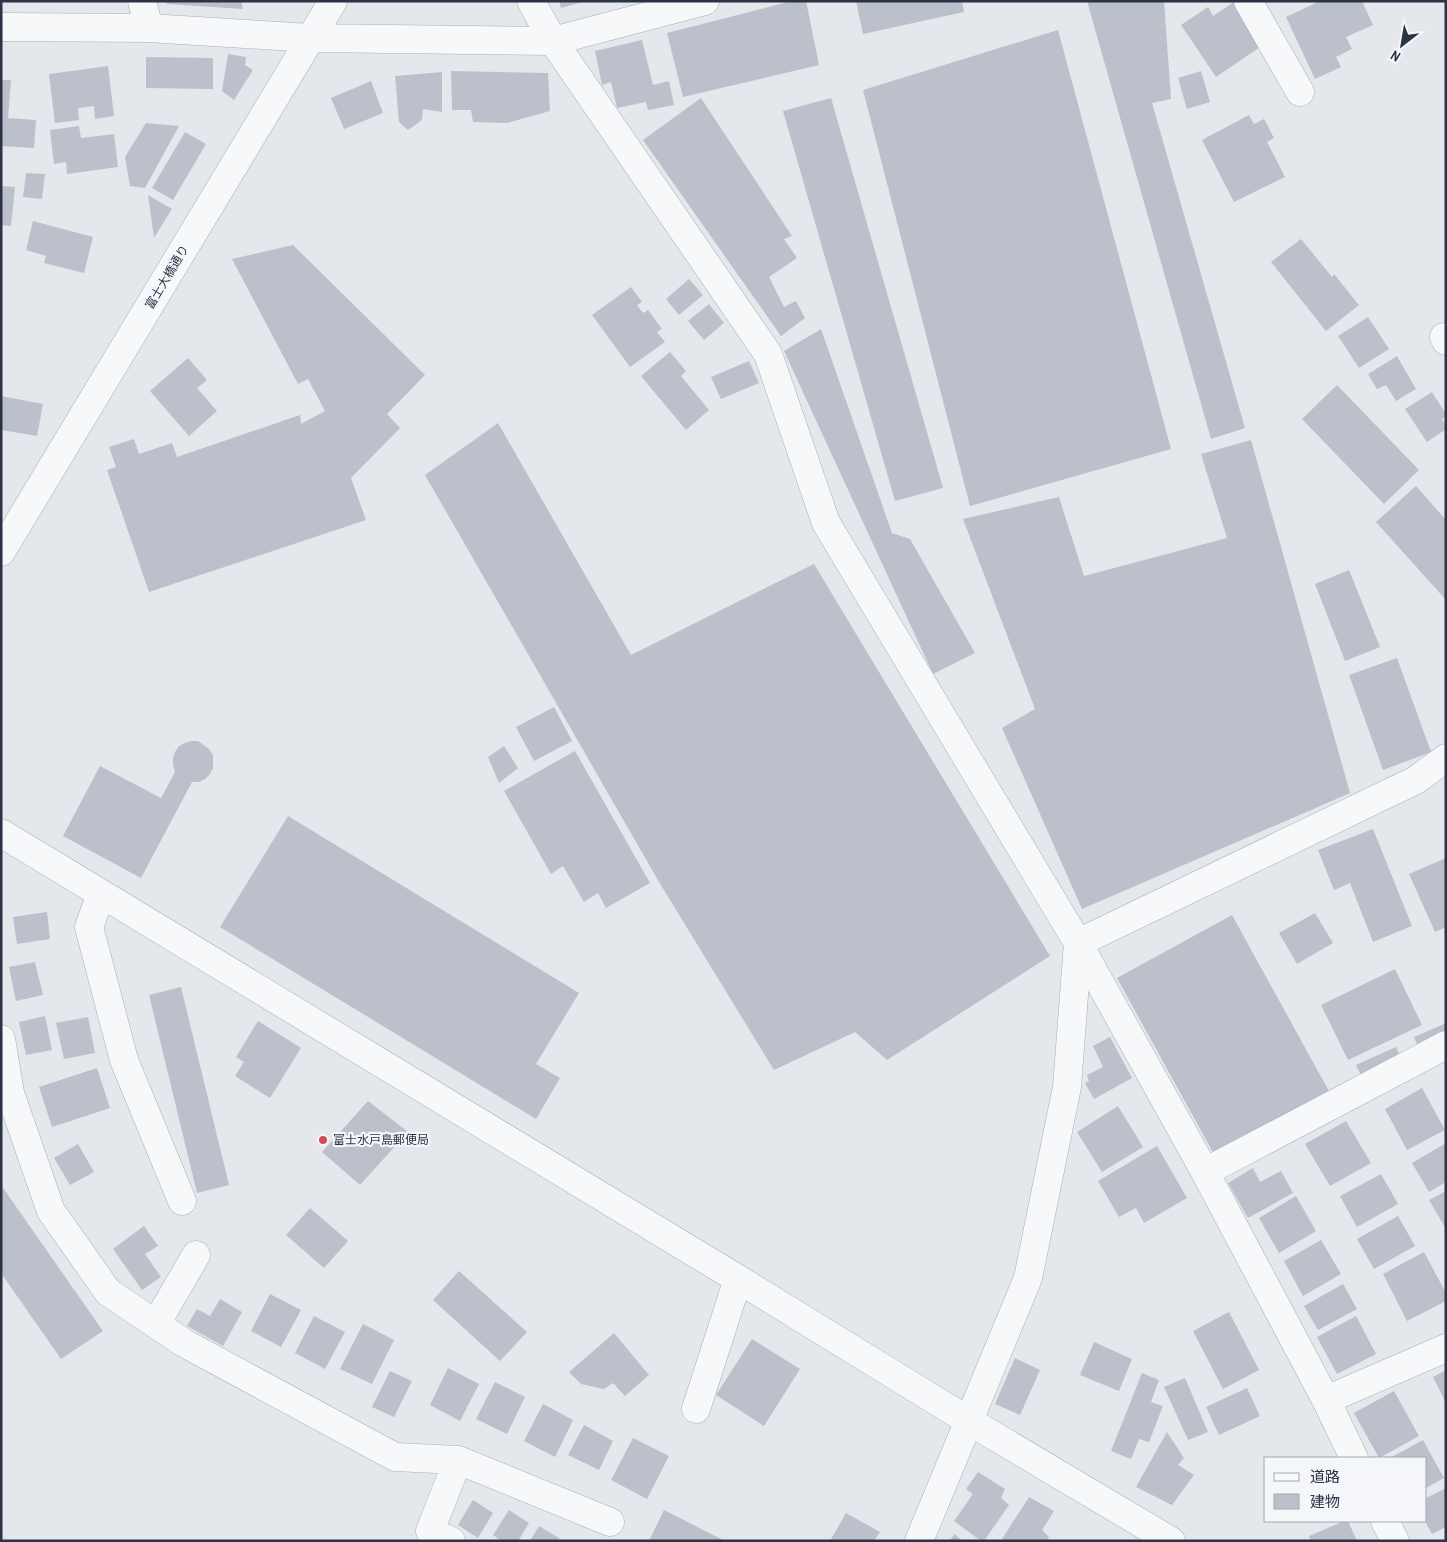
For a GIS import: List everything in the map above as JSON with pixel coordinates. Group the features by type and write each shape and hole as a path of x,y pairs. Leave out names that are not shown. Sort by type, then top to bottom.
{"street":[{"path":"142,1 149,28"},
{"name":"富士大橋通り","path":"1,552 333,1"},
{"path":"531,1 554,41 768,354 826,523 1078,943 1205,1172 1326,1400 1354,1457"},
{"path":"1,27 149,28 311,38 554,41 705,1"},
{"path":"1248,1 1300,92"},
{"path":"1078,943 1416,780 1446,758"},
{"path":"1,833 969,1421 1165,1537"},
{"path":"101,894 89,927 124,1060 182,1201"},
{"path":"920,1541 1028,1278 1067,1087 1078,943"},
{"path":"1,1039 6,1096 51,1211 108,1292 184,1343 395,1457 458,1460 610,1522"},
{"path":"1205,1172 1446,1045"},
{"path":"156,1324 196,1254"},
{"path":"696,1409 738,1279"},
{"path":"1326,1400 1446,1348"},
{"path":"435,1537 458,1460"},
{"path":"1385,1522 1394,1541"},
{"path":"1132,1541 1165,1537"}],"building":[{"path":"166,1 241,1 243,9 167,4"},
{"path":"559,1 582,1 582,2 561,8"},
{"path":"792,1 806,1 819,65 683,97 667,33"},
{"path":"856,1 962,1 964,12 863,34"},
{"path":"1087,1 1164,1 1171,99 1152,103 1245,428 1211,439"},
{"path":"1320,1 1362,1 1373,25 1346,37 1352,49 1336,57 1341,67 1315,79 1286,17"},
{"path":"1234,2 1263,45 1216,77 1181,25 1208,7 1213,16"},
{"path":"1058,30 1171,449 970,506 863,90"},
{"path":"642,40 653,85 669,81 674,105 648,110 646,102 617,108 611,82 602,85 595,51"},
{"path":"228,54 246,57 245,65 253,70 234,100 222,91"},
{"path":"146,57 213,58 213,89 146,88"},
{"path":"108,66 114,116 95,119 94,106 78,108 79,120 55,123 49,74"},
{"path":"451,71 548,73 550,111 507,123 473,122 471,110 452,110"},
{"path":"1201,71 1210,102 1187,109 1178,78"},
{"path":"442,72 442,112 423,109 422,120 408,130 399,122 395,76"},
{"path":"1,80 11,80 8,118 36,120 34,148 1,146"},
{"path":"371,81 383,113 344,129 331,98"},
{"path":"701,98 792,236 784,239 797,258 769,277 784,307 796,301 805,318 781,336 643,140"},
{"path":"831,98 943,488 895,501 783,111"},
{"path":"1249,115 1254,124 1264,119 1274,138 1267,142 1285,177 1234,202 1202,140"},
{"path":"146,123 179,126 145,188 130,186 125,157"},
{"path":"79,126 81,138 114,134 118,167 67,174 66,162 54,164 50,130"},
{"path":"185,132 206,144 173,200 152,188"},
{"path":"26,173 45,174 42,199 23,197"},
{"path":"1,186 15,187 11,226 1,225"},
{"path":"148,195 172,209 154,238"},
{"path":"33,221 93,237 84,273 44,263 46,256 26,250"},
{"path":"1301,239 1332,277 1334,274 1359,305 1326,331 1271,262"},
{"path":"293,245 425,375 387,414 400,428 351,478 366,520 149,592 107,470 116,467 109,447 134,439 139,454 172,443 177,457 300,415 301,424 325,411 308,379 298,384 232,259"},
{"path":"689,279 703,295 679,315 666,299"},
{"path":"631,287 642,302 637,305 643,313 648,310 662,329 657,332 665,342 630,367 592,315"},
{"path":"709,304 724,323 704,340 688,321"},
{"path":"1368,317 1389,349 1359,368 1338,336"},
{"path":"821,329 892,533 910,539 975,653 933,674 784,351"},
{"path":"670,352 686,371 681,376 709,410 686,430 641,376"},
{"path":"1397,356 1416,389 1396,401 1386,385 1377,389 1368,374"},
{"path":"188,358 207,380 197,388 217,411 189,436 150,391"},
{"path":"749,361 759,383 721,399 711,377"},
{"path":"1337,385 1419,470 1384,504 1302,419"},
{"path":"1432,392 1446,414 1442,419 1446,429 1427,442 1405,409"},
{"path":"1,396 43,404 37,436 1,430"},
{"path":"498,423 631,655 814,564 1050,956 887,1060 855,1032 774,1070 659,882 425,475"},
{"path":"1251,440 1350,793 1082,909 1002,728 1035,709 963,519 1059,497 1084,576 1227,538 1201,454"},
{"path":"1416,486 1446,520 1446,600 1376,522"},
{"path":"1349,570 1380,647 1345,661 1315,584"},
{"path":"1397,658 1431,752 1383,770 1349,675"},
{"path":"554,707 572,741 534,761 516,727"},
{"path":"191,741 198,741 209,749 213,755 213,768 205,779 199,782 192,782 141,878 63,836 100,766 161,798 175,772 173,758 175,752 179,746"},
{"path":"504,746 518,768 499,783 488,757"},
{"path":"575,751 650,883 606,908 598,893 584,902 563,866 551,874 504,791"},
{"path":"288,816 579,993 536,1064 560,1078 536,1119 220,927"},
{"path":"1373,829 1412,926 1373,942 1350,883 1334,890 1318,850"},
{"path":"1446,858 1446,927 1435,932 1409,874"},
{"path":"47,912 50,939 17,944 13,917"},
{"path":"1315,913 1333,943 1297,964 1279,933"},
{"path":"1232,915 1330,1093 1215,1156 1117,978"},
{"path":"35,962 43,995 16,1001 9,967"},
{"path":"1395,969 1422,1025 1348,1060 1321,1005"},
{"path":"181,987 229,1185 197,1193 149,995"},
{"path":"45,1016 52,1050 26,1055 19,1022"},
{"path":"88,1017 95,1053 64,1059 56,1023"},
{"path":"258,1021 301,1048 270,1098 235,1076 244,1062 236,1057"},
{"path":"1446,1023 1446,1040 1420,1051 1414,1037"},
{"path":"1110,1037 1132,1078 1094,1099 1085,1083 1089,1081 1087,1075 1103,1067 1093,1046"},
{"path":"1396,1047 1402,1061 1363,1079 1356,1065"},
{"path":"97,1068 110,1108 52,1127 39,1087"},
{"path":"1422,1088 1445,1130 1407,1150 1385,1109"},
{"path":"368,1101 408,1132 360,1185 322,1152"},
{"path":"1118,1106 1143,1147 1102,1172 1077,1132"},
{"path":"1346,1121 1371,1163 1330,1186 1305,1144"},
{"path":"1446,1143 1446,1182 1429,1192 1412,1163"},
{"path":"78,1144 94,1172 70,1185 54,1158"},
{"path":"1157,1146 1187,1198 1144,1223 1136,1208 1119,1217 1098,1181"},
{"path":"1253,1168 1260,1182 1281,1171 1293,1193 1248,1218 1228,1183"},
{"path":"1381,1174 1398,1204 1357,1227 1340,1196"},
{"path":"1,1185 103,1331 61,1359 1,1273"},
{"path":"1446,1191 1446,1229 1429,1200"},
{"path":"1296,1196 1316,1231 1279,1253 1259,1218"},
{"path":"310,1208 348,1241 324,1268 286,1235"},
{"path":"1398,1216 1415,1246 1374,1269 1357,1239"},
{"path":"144,1226 158,1246 145,1254 161,1277 142,1290 113,1249"},
{"path":"1321,1240 1341,1274 1303,1296 1284,1261"},
{"path":"1424,1252 1446,1293 1446,1301 1407,1321 1383,1274"},
{"path":"459,1271 527,1332 500,1361 433,1300"},
{"path":"1343,1284 1357,1309 1318,1330 1304,1306"},
{"path":"270,1294 301,1310 281,1347 251,1331"},
{"path":"220,1299 242,1312 223,1346 187,1326 197,1309 210,1316"},
{"path":"1229,1312 1259,1370 1223,1389 1193,1331"},
{"path":"314,1316 345,1332 325,1369 295,1353"},
{"path":"1356,1316 1376,1354 1337,1374 1317,1337"},
{"path":"363,1324 394,1340 372,1384 340,1369"},
{"path":"614,1333 649,1375 625,1396 613,1383 604,1389 581,1384 569,1372"},
{"path":"752,1339 800,1369 764,1426 716,1395"},
{"path":"1094,1342 1132,1359 1119,1391 1080,1375"},
{"path":"1015,1358 1040,1370 1020,1415 995,1404"},
{"path":"448,1368 479,1384 460,1421 430,1405"},
{"path":"1446,1370 1446,1403 1433,1377"},
{"path":"390,1371 412,1381 394,1417 372,1407"},
{"path":"1142,1373 1159,1380 1151,1402 1163,1406 1149,1442 1139,1439 1131,1459 1111,1451"},
{"path":"1185,1378 1208,1432 1188,1440 1164,1387"},
{"path":"495,1382 525,1397 507,1434 476,1419"},
{"path":"1247,1388 1260,1416 1219,1435 1206,1407"},
{"path":"1394,1391 1419,1436 1378,1457 1354,1413"},
{"path":"543,1404 573,1420 555,1457 524,1441"},
{"path":"584,1425 613,1441 599,1470 568,1455"},
{"path":"1167,1432 1184,1458 1178,1465 1194,1475 1172,1505 1136,1487"},
{"path":"633,1438 669,1456 647,1499 611,1480"},
{"path":"1423,1440 1444,1478 1427,1487 1427,1457 1392,1457"},
{"path":"978,1472 1005,1489 1001,1498 1009,1505 984,1541 981,1541 954,1521 973,1494 966,1489"},
{"path":"1446,1488 1446,1527 1432,1534 1426,1522 1427,1498"},
{"path":"1029,1497 1054,1511 1042,1530 1049,1537 1046,1541 1004,1541 1002,1539"},
{"path":"473,1500 493,1513 478,1538 458,1525"},
{"path":"509,1510 529,1523 518,1541 502,1541 493,1535"},
{"path":"664,1510 725,1541 649,1541"},
{"path":"846,1513 880,1532 874,1541 830,1541"},
{"path":"1342,1522 1348,1522 1357,1541 1311,1541 1309,1536"},
{"path":"539,1526 559,1538 558,1541 530,1541"},
{"path":"955,1534 962,1541 949,1541"}],"place":[{"name":"富士水戸島郵便局","path":"323,1140"}]}
